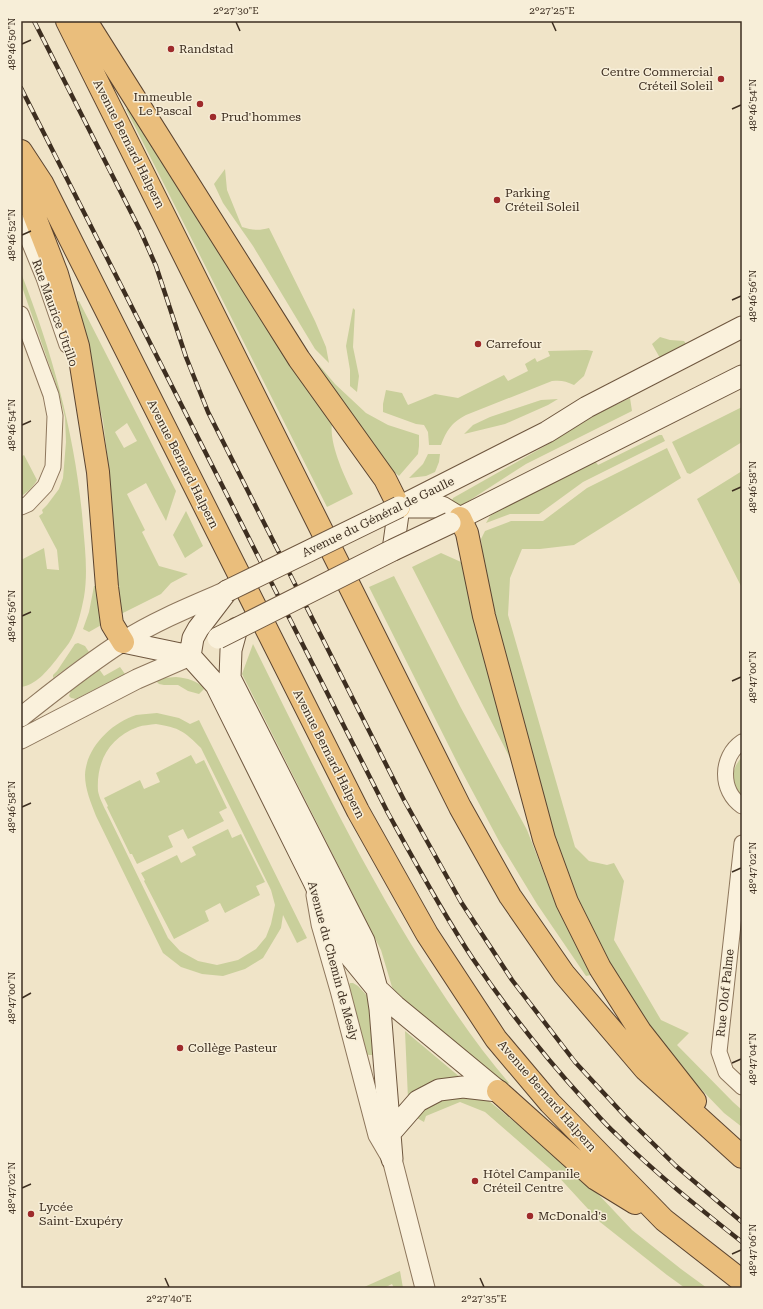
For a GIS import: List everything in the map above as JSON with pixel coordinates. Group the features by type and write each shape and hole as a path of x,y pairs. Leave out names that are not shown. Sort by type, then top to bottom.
{"highway":[{"name":"Avenue Bernard Halpern","path":"67,21 456,801 510,896 564,974 645,1070 742,1157"},
{"path":"86,21 299,359 385,479 399,507"},
{"name":"Avenue Bernard Halpern","path":"21,151 42,183 358,811 427,934 496,1038 550,1104 664,1220 742,1281"},
{"path":"21,181 57,274 78,346 98,472 107,587 112,624 122,642"},
{"path":"447,509 467,533 484,616 544,839 567,902 600,968 640,1030 693,1099 742,1157"},
{"path":"498,1091 596,1179 664,1220"}],"main road":[{"name":"Avenue du Général de Gaulle","path":"190,656 224,644 238,628 393,550 547,432 599,400 742,327"},
{"name":"Avenue du Général de Gaulle","path":"227,591 399,507 447,509 742,376"},
{"path":"393,550 399,507"},
{"path":"122,642 190,656 193,638 198,629 227,591"},
{"path":"224,644 230,678 364,941 377,989 391,1132 392,1159"},
{"name":"Avenue du Chemin de Mesly","path":"190,656 216,684 314,882"},
{"path":"314,882 346,951 377,989 394,1006 498,1091"},
{"path":"391,1132 418,1101 439,1090 464,1087 498,1091"}],"street":[{"name":"Rue Maurice Utrillo","path":"21,222 44,278 88,404"},
{"path":"21,314 51,395 55,416 53,467 46,486 28,504 21,507"},
{"name":"Avenue du Général de Gaulle","path":"21,717 122,642 166,618 227,591"},
{"name":"Avenue du Général de Gaulle","path":"21,739 137,679 190,656"},
{"path":"742,742 735,747 726,763 724,776 728,790 736,802 742,806"},
{"name":"Rue Olof Palme","path":"742,843 719,1052 726,1072 742,1087"},
{"name":"Avenue du Chemin de Mesly","path":"314,882 321,924 342,997 378,1135 392,1159 425,1288"}],"green space":[{"path":"130,107 332,423 335,450 353,494 327,507 126,109"},
{"path":"225,169 227,190 242,227 256,230 269,228 315,321 326,347 329,363 315,349 253,246 223,203 214,184"},
{"path":"21,273 53,365 69,428 80,493 86,570 82,609 72,638 53,664 41,677 26,686 21,687 21,560 44,548 47,569 59,570 57,550 39,516 43,513 42,510 59,489 63,478 66,442 65,417 57,387 21,284"},
{"path":"79,301 176,491 166,521 146,483 127,494 145,530 142,532 159,566 188,574 171,583 161,594 121,614 109,469 103,421 76,302","holes":["127,423 137,441 124,448 115,432"]},
{"path":"353,308 355,310 353,347 359,376 357,392 350,386 350,370 346,346"},
{"path":"660,337 670,340 684,341 687,345 660,358 652,344"},
{"path":"548,351 593,351 584,376 574,385 563,381 552,381 466,415 450,427 441,445 429,445 428,432 424,425 416,424 383,412 386,390 402,393 408,405 435,394 458,398 504,375 508,381 528,371 525,364 535,358 537,362 550,356"},
{"path":"312,363 319,365 335,384 366,413 388,425 419,435 418,454 399,476 384,464"},
{"path":"630,398 632,411 526,464 464,504 458,506 451,502 453,498 545,446 597,414"},
{"path":"558,399 505,424 464,434 473,425 490,417 541,400"},
{"path":"742,407 742,442 690,474 687,473 672,442"},
{"path":"659,435 662,435 665,441 583,482 539,514 510,514 486,523 490,516 497,511 595,461 598,465"},
{"path":"667,448 681,478 574,545 540,549 522,549 510,578 508,615 575,847 589,861 607,865 614,863 624,881 614,940 661,1020 689,1033 677,1045 742,1110 742,1127 724,1113 698,1086 645,1023 602,952 578,903 546,811 485,582 481,539 485,531 511,521 543,521 587,488"},
{"path":"428,454 440,454 435,472 426,476 409,478 423,464"},
{"path":"24,455 37,480 26,493 21,496 21,457"},
{"path":"742,471 742,588 697,499"},
{"path":"186,511 203,546 185,558 173,535"},
{"path":"441,553 461,562 511,760 412,567"},
{"path":"394,576 461,708 527,830 555,902 591,975 586,976 537,904 500,843 459,766 369,587"},
{"path":"94,586 96,586 103,624 89,632 83,629 89,612"},
{"path":"78,643 85,646 89,652 53,678 53,675 75,644"},
{"path":"253,644 348,833 389,907 422,962 457,1015 495,1067 509,1083 506,1087 399,998 392,987 381,950 242,674"},
{"path":"120,667 125,674 76,699 69,696 71,690 99,669 104,676"},
{"path":"176,677 192,680 205,688 199,694 188,691 178,685 164,685 159,684 156,681 163,678"},
{"path":"157,713 179,718 190,724 199,720 307,938 297,943 283,915 281,928 263,958 245,969 223,976 202,974 181,967 163,953 96,816 87,791 85,780 86,765 95,746 109,730 136,715","holes":["156,724 164,725 186,734 201,748 271,890 275,905 271,924 266,937 256,949 238,960 217,965 198,961 180,951 168,938 99,796 99,770 102,760 113,744 128,731 138,727"]},
{"path":"191,755 196,764 204,760 227,808 219,812 224,821 188,839 183,829 168,836 173,847 137,864 132,854 130,854 104,798 140,780 144,789 160,782 156,773"},
{"path":"742,757 742,798 736,788 733,778 735,767"},
{"path":"228,829 232,838 241,834 265,882 256,886 260,895 225,913 220,903 205,911 209,921 174,939 141,873 177,855 181,863 196,855 192,847"},
{"path":"350,983 358,986 374,1003 377,1055 365,1054 347,990"},
{"path":"405,1031 461,1078 408,1099"},
{"path":"467,1094 489,1101 560,1159 599,1195 632,1230 707,1288 685,1288 600,1222 555,1173 485,1112 460,1102 426,1116 424,1122 417,1118 422,1107 433,1100"},
{"path":"400,1271 403,1288 394,1288 392,1284 384,1288 362,1288"}],"railway":[{"path":"34,21 141,232 156,266 186,357 208,412 404,800 461,902 512,980 575,1062 624,1115 676,1166 742,1222"},
{"path":"21,88 388,813 450,923 486,978 526,1032 604,1122 662,1176 742,1242"}],"place":[{"name":"Randstad","path":"171,49"},
{"name":"Centre Commercial Créteil Soleil","path":"721,79"},
{"name":"Immeuble Le Pascal","path":"200,104"},
{"name":"Prud'hommes","path":"213,117"},
{"name":"Parking Créteil Soleil","path":"497,200"},
{"name":"Carrefour","path":"478,344"},
{"name":"Collège Pasteur","path":"180,1048"},
{"name":"Hôtel Campanile Créteil Centre","path":"475,1181"},
{"name":"Lycée Saint-Exupéry","path":"31,1214"},
{"name":"McDonald's","path":"530,1216"}]}
